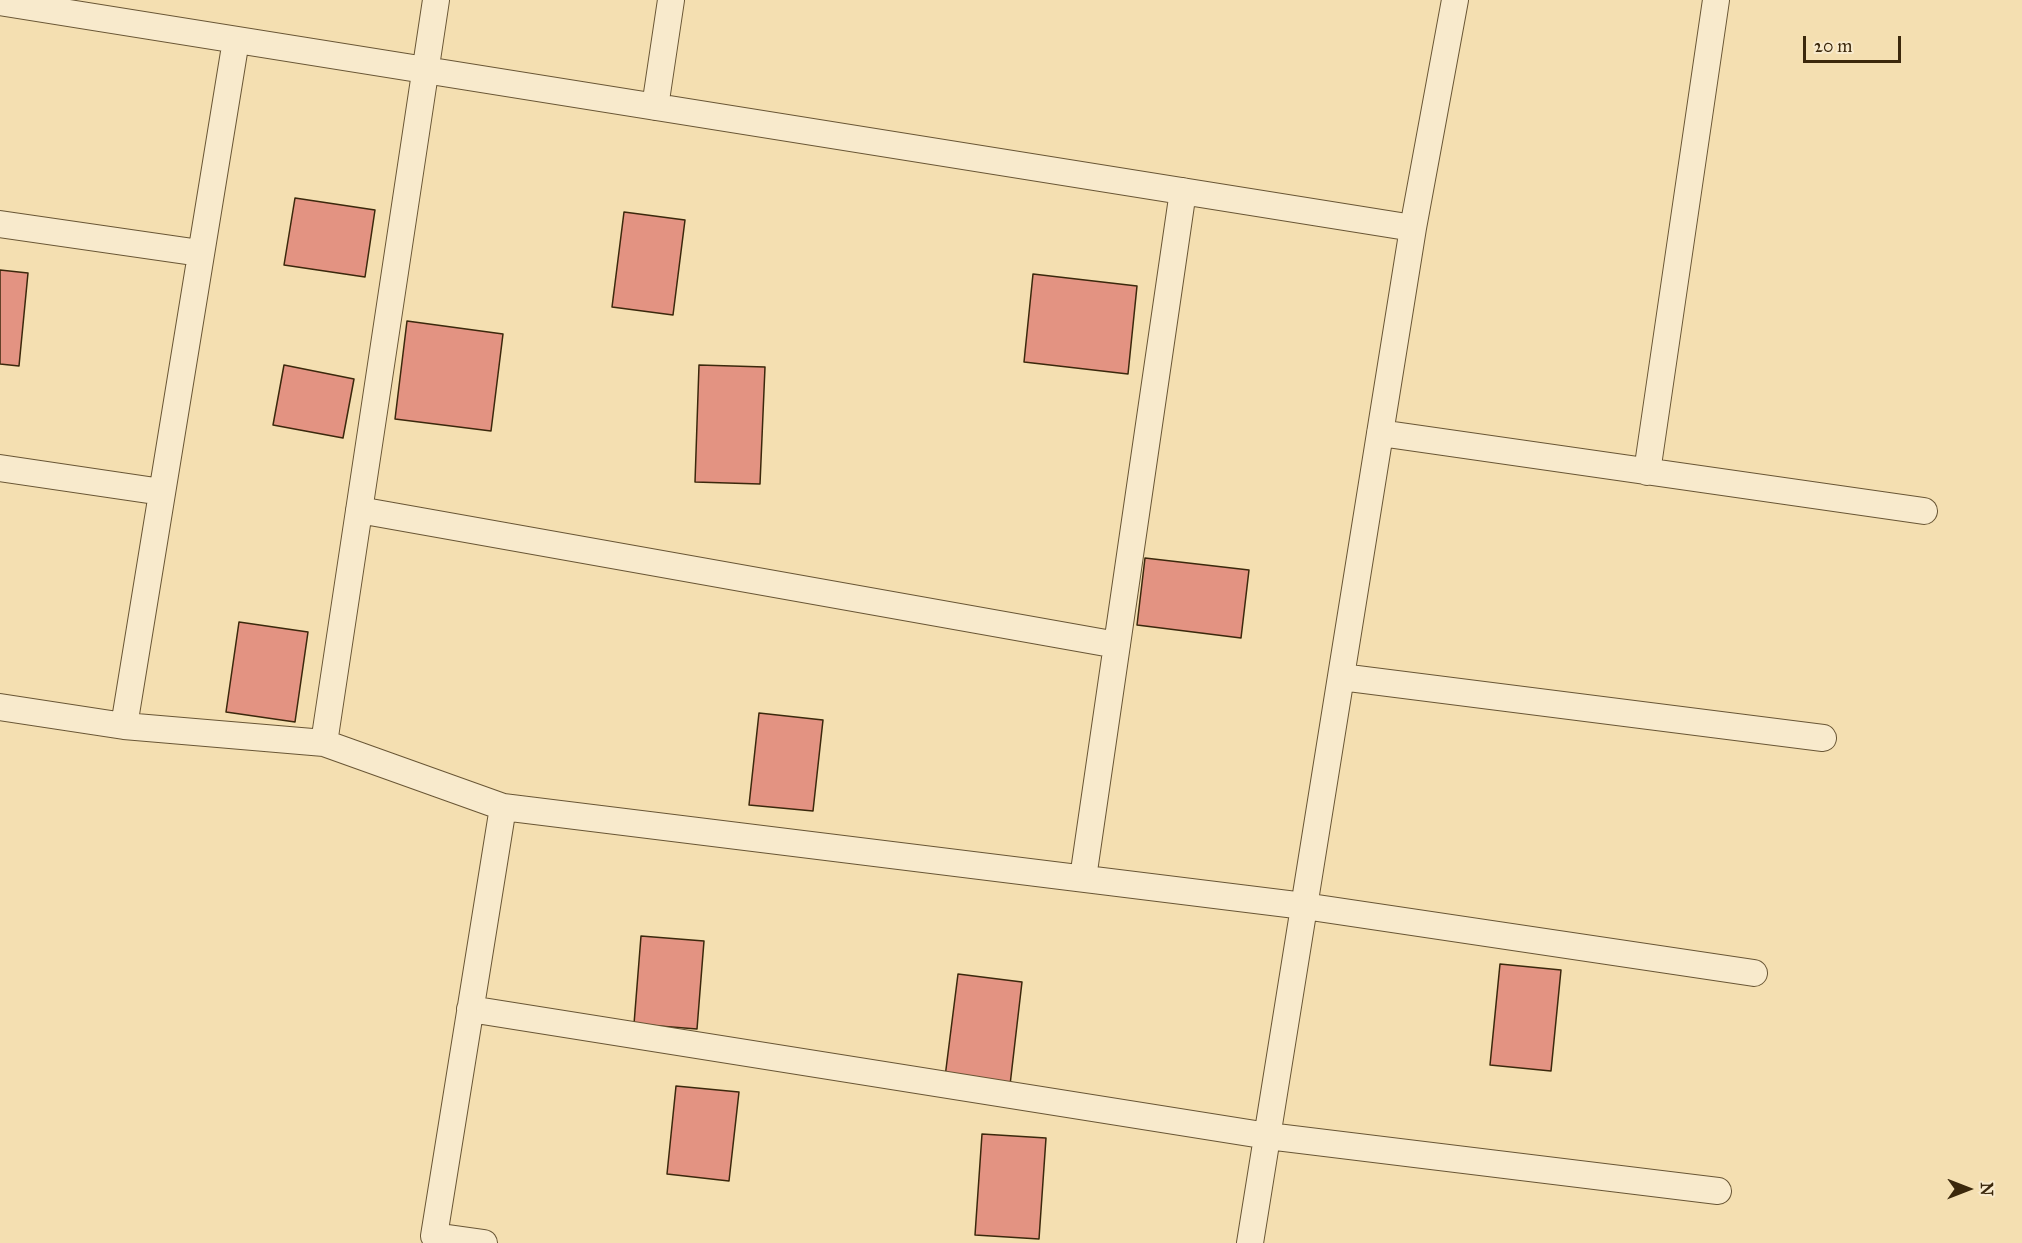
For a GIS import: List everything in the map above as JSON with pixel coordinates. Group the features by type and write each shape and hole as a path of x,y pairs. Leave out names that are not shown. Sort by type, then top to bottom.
{"street":[{"path":"324,743 436,0"},
{"path":"655,107 671,0"},
{"path":"1250,1243 1413,228 1455,0"},
{"path":"1647,472 1716,0"},
{"path":"0,2 1413,228"},
{"path":"124,726 236,40"},
{"path":"1083,878 1184,192"},
{"path":"0,224 200,253"},
{"path":"1380,433 1924,511"},
{"path":"0,468 162,492"},
{"path":"359,510 1117,645"},
{"path":"1341,677 1823,738"},
{"path":"0,707 124,726 324,743 503,807 1304,906 1754,973"},
{"path":"484,1243 434,1236 503,807"},
{"path":"470,1009 1268,1136 1718,1191"}],"building":[{"path":"295,198 375,210 365,277 284,265"},
{"path":"624,212 685,220 673,315 612,307"},
{"path":"0,270 28,273 19,366 0,364"},
{"path":"1033,274 1137,286 1128,374 1024,362"},
{"path":"407,321 503,334 491,431 395,419"},
{"path":"284,365 354,379 343,438 273,425"},
{"path":"699,365 765,367 760,484 695,482"},
{"path":"1145,558 1249,570 1241,638 1137,625"},
{"path":"239,622 308,632 295,722 226,712"},
{"path":"759,713 823,720 813,811 749,805"},
{"path":"641,936 704,941 697,1029 634,1024"},
{"path":"1500,964 1561,970 1551,1071 1490,1065"},
{"path":"958,974 1022,982 1010,1085 945,1077"},
{"path":"676,1086 739,1092 729,1181 667,1174"},
{"path":"982,1134 1046,1138 1039,1239 975,1235"}]}
